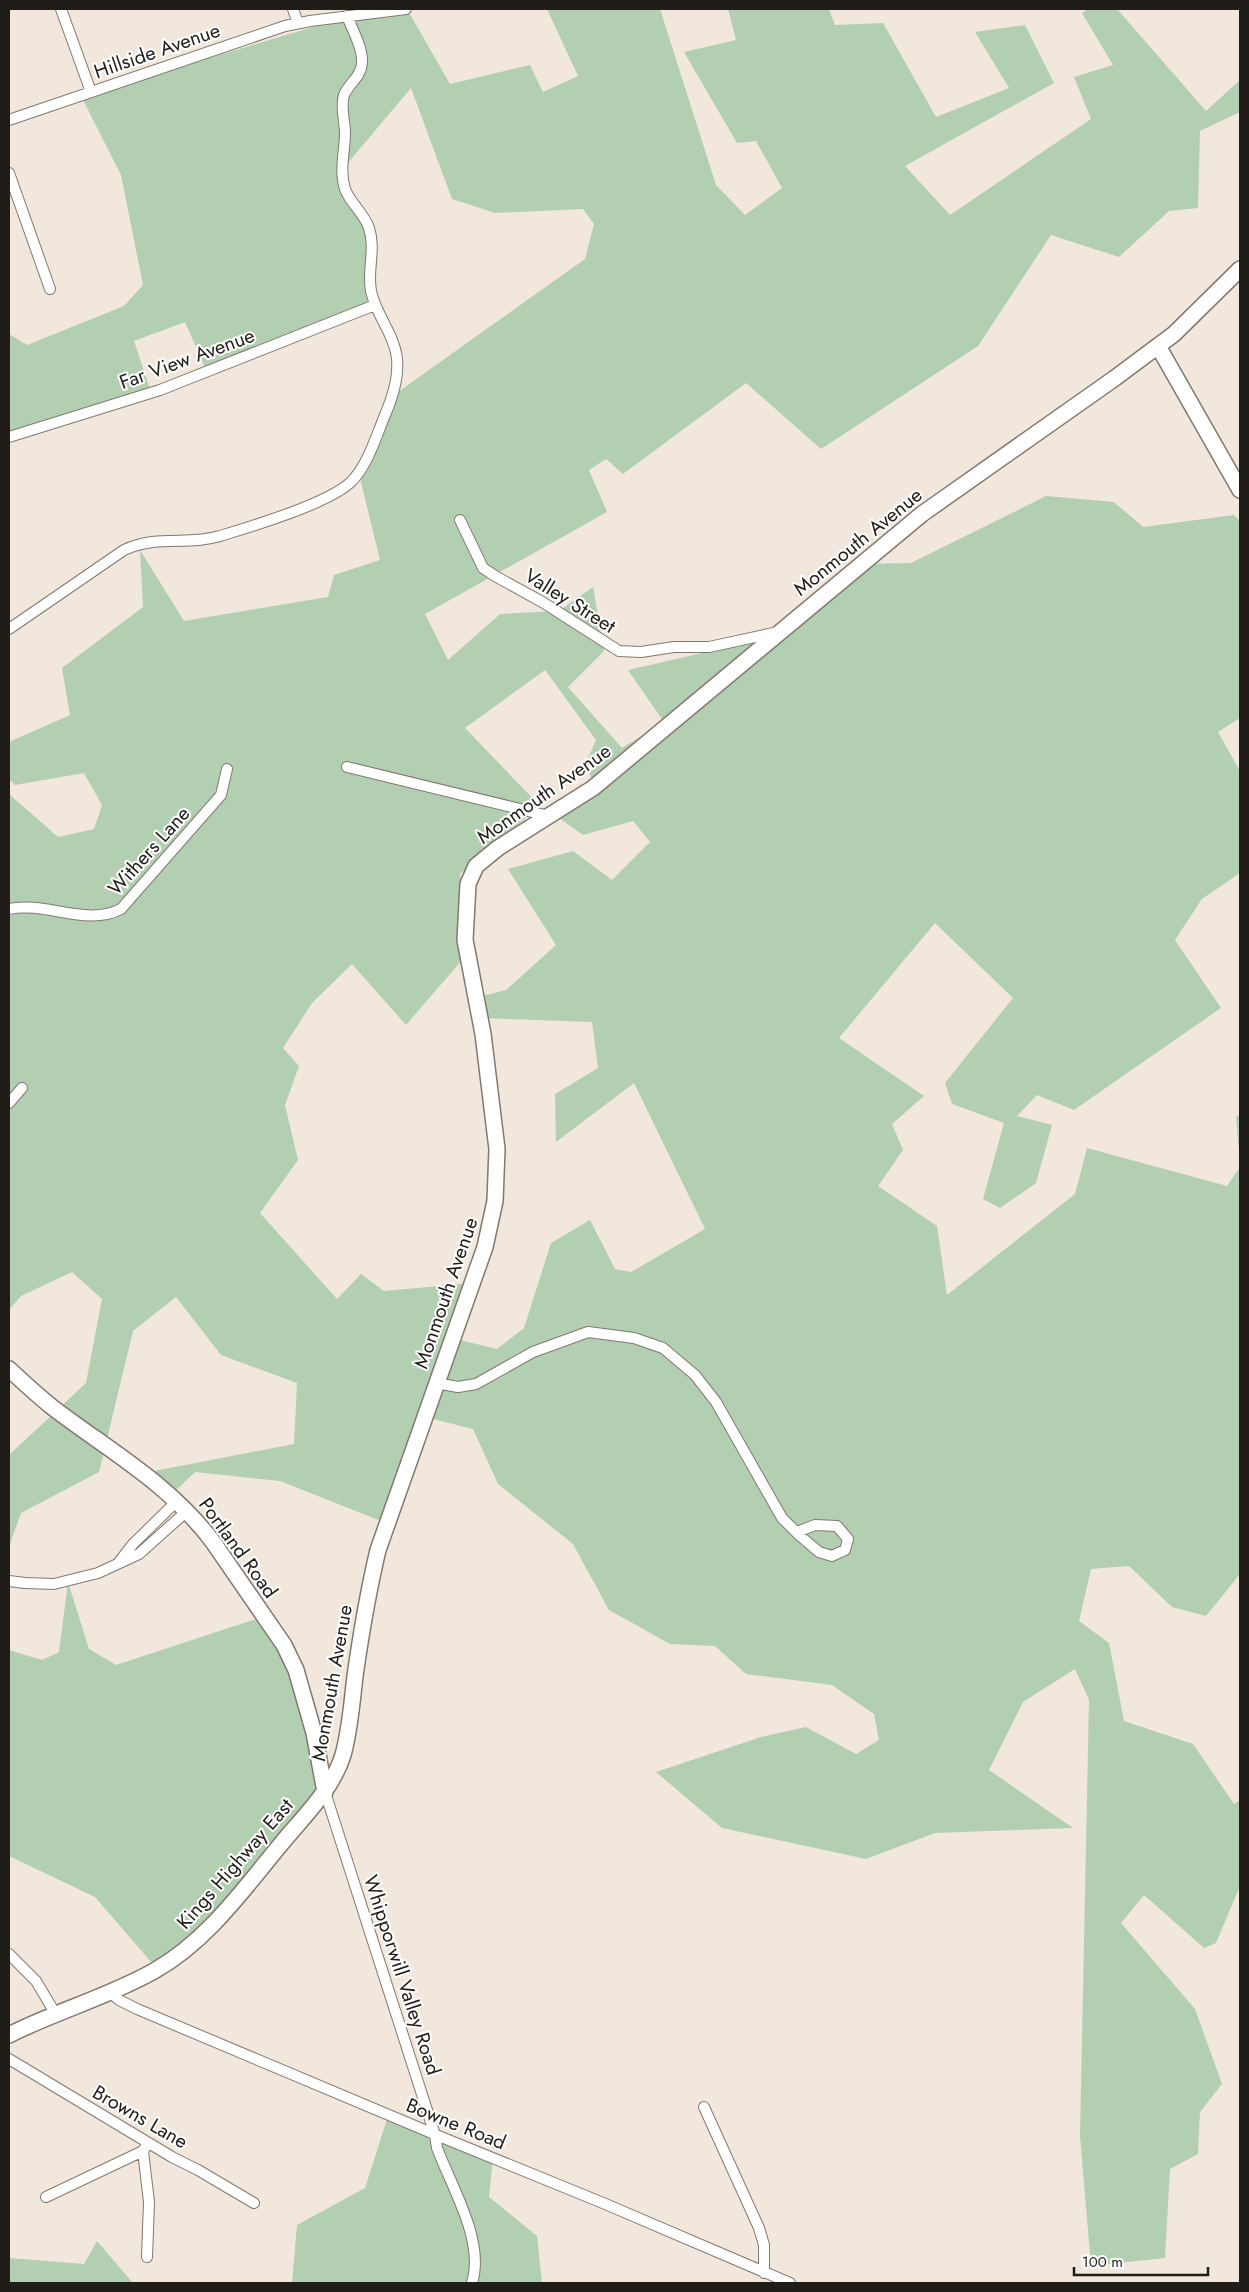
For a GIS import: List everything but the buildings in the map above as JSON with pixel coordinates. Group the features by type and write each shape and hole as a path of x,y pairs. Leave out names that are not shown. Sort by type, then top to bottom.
{"street":[{"path":"60,9 91,92"},
{"path":"294,9 298,23"},
{"name":"Hillside Avenue","path":"9,120 298,23 406,9"},
{"path":"9,629 111,557 137,544 156,540 195,541 214,538 253,526 330,496 353,480 370,451 389,406 398,368 391,338 375,305 371,291 372,246 369,228 347,193 343,174 345,132 343,98 356,79 362,63 357,41 347,16"},
{"path":"9,173 50,289"},
{"name":"Monmouth Avenue","path":"325,1792 335,1774 345,1746 371,1579 378,1550 485,1247 495,1202 497,1149 495,1122 483,1034 465,940 468,884 476,866 486,856 593,788 613,773 922,514 1174,334 1240,269"},
{"name":"Far View Avenue","path":"9,437 160,390 375,305"},
{"path":"1158,346 1240,490"},
{"name":"Valley Street","path":"460,520 483,568 544,603 619,651 642,652 674,647 708,647 782,631"},
{"path":"347,767 548,816"},
{"name":"Withers Lane","path":"9,909 35,909 100,916 122,910 221,795 227,769"},
{"path":"9,1103 22,1088"},
{"path":"436,1383 458,1387 476,1384 533,1352 588,1332 634,1338 663,1348 695,1374 716,1402 782,1518 797,1532 819,1552 832,1556 845,1550 848,1539 837,1526 815,1525 797,1532"},
{"name":"Portland Road","path":"9,1369 51,1406 151,1478 182,1506 213,1542 272,1627 296,1670 314,1733 325,1792"},
{"path":"9,1580 44,1584 64,1583 98,1573 119,1562 133,1544 182,1506"},
{"name":"Kings Highway East","path":"9,2034 55,2013 110,1992 154,1971 186,1949 203,1934 249,1883 325,1792"},
{"name":"Whipporwill Valley Road","path":"325,1792 435,2135 437,2148 474,2245 476,2264 472,2283"},
{"path":"9,1954 36,1981 55,2013"},
{"name":"Bowne Road","path":"110,1992 119,2000 137,2009 790,2283"},
{"name":"Browns Lane","path":"9,2059 145,2147 254,2203"},
{"path":"704,2106 759,2228 764,2245 764,2273"},
{"path":"46,2197 145,2147 149,2202 147,2257"}],"green space":[{"path":"407,9 450,84 530,65 543,92 578,76 547,9 660,9 716,185 745,215 782,188 756,141 737,143 684,52 736,40 728,9 829,9 835,25 883,23 936,117 1009,88 975,32 1025,25 1054,83 905,166 950,215 1091,119 1074,77 1113,65 1082,13 1088,9 1117,9 1206,111 1240,80 1240,112 1200,131 1198,208 1169,211 1119,257 1051,235 978,346 821,449 746,383 623,474 606,459 589,470 607,512 425,614 448,660 500,614 559,611 593,587 604,651 568,687 622,748 664,722 628,670 773,637 859,564 911,563 1046,496 1114,502 1143,527 1234,515 1240,521 1240,718 1218,732 1240,771 1240,873 1202,899 1175,940 1221,1008 1074,1110 1037,1095 1017,1116 1052,1125 1036,1183 1000,1208 983,1199 1004,1123 952,1104 945,1083 1013,998 935,923 839,1038 924,1096 892,1124 903,1150 878,1186 937,1226 947,1295 1075,1194 1087,1148 1227,1186 1240,1167 1240,1574 1206,1616 1172,1607 1129,1566 1091,1569 1079,1621 1109,1643 1124,1721 1193,1744 1234,1804 1240,1800 1240,1886 1216,1943 1204,1948 1144,1895 1121,1923 1195,2009 1222,2084 1200,2112 1198,2154 1170,2169 1165,2258 1091,2266 1080,2136 1089,1700 1075,1669 1023,1702 989,1770 1073,1828 935,1833 866,1859 722,1828 656,1772 761,1737 806,1727 856,1754 879,1740 874,1714 832,1685 746,1674 715,1646 670,1644 609,1610 573,1544 498,1484 473,1429 425,1417 386,1523 280,1481 195,1472 172,1494 144,1473 294,1444 297,1383 221,1355 176,1297 133,1331 99,1472 21,1513 9,1547 9,1455 86,1383 102,1299 72,1272 21,1296 9,1310 9,794 58,837 94,829 102,805 84,773 15,785 9,779 9,742 70,715 62,668 143,607 140,550 184,621 328,597 334,575 380,560 359,474 391,397 585,259 594,224 583,209 495,213 452,199 411,88 342,170 373,238 377,300 206,370 185,322 134,341 150,389 9,435 9,334 27,345 124,306 143,285 121,175 81,96 353,15","holes":["545,670 596,740 585,765 594,783 552,813 583,835 633,821 650,842 612,880 573,851 508,869 556,945 506,990 475,998 479,1018 592,1022 598,1068 555,1094 556,1142 634,1083 705,1229 631,1272 615,1269 590,1220 551,1243 524,1328 497,1349 452,1338 471,1283 384,1291 361,1274 337,1299 260,1213 298,1160 285,1105 299,1066 283,1048 312,1003 352,964 406,1025 469,952 460,874 540,806 465,728"]},
{"path":"1240,1114 1240,1164 1236,1117"},
{"path":"68,1582 89,1649 116,1665 268,1615 302,1677 322,1790 211,1927 158,1970 95,1897 9,1856 9,1650 42,1660 59,1652"},
{"path":"389,2113 493,2158 489,2197 537,2236 542,2283 292,2283 297,2225 365,2188"},
{"path":"97,2241 133,2283 9,2283 9,2258 84,2264"}]}
